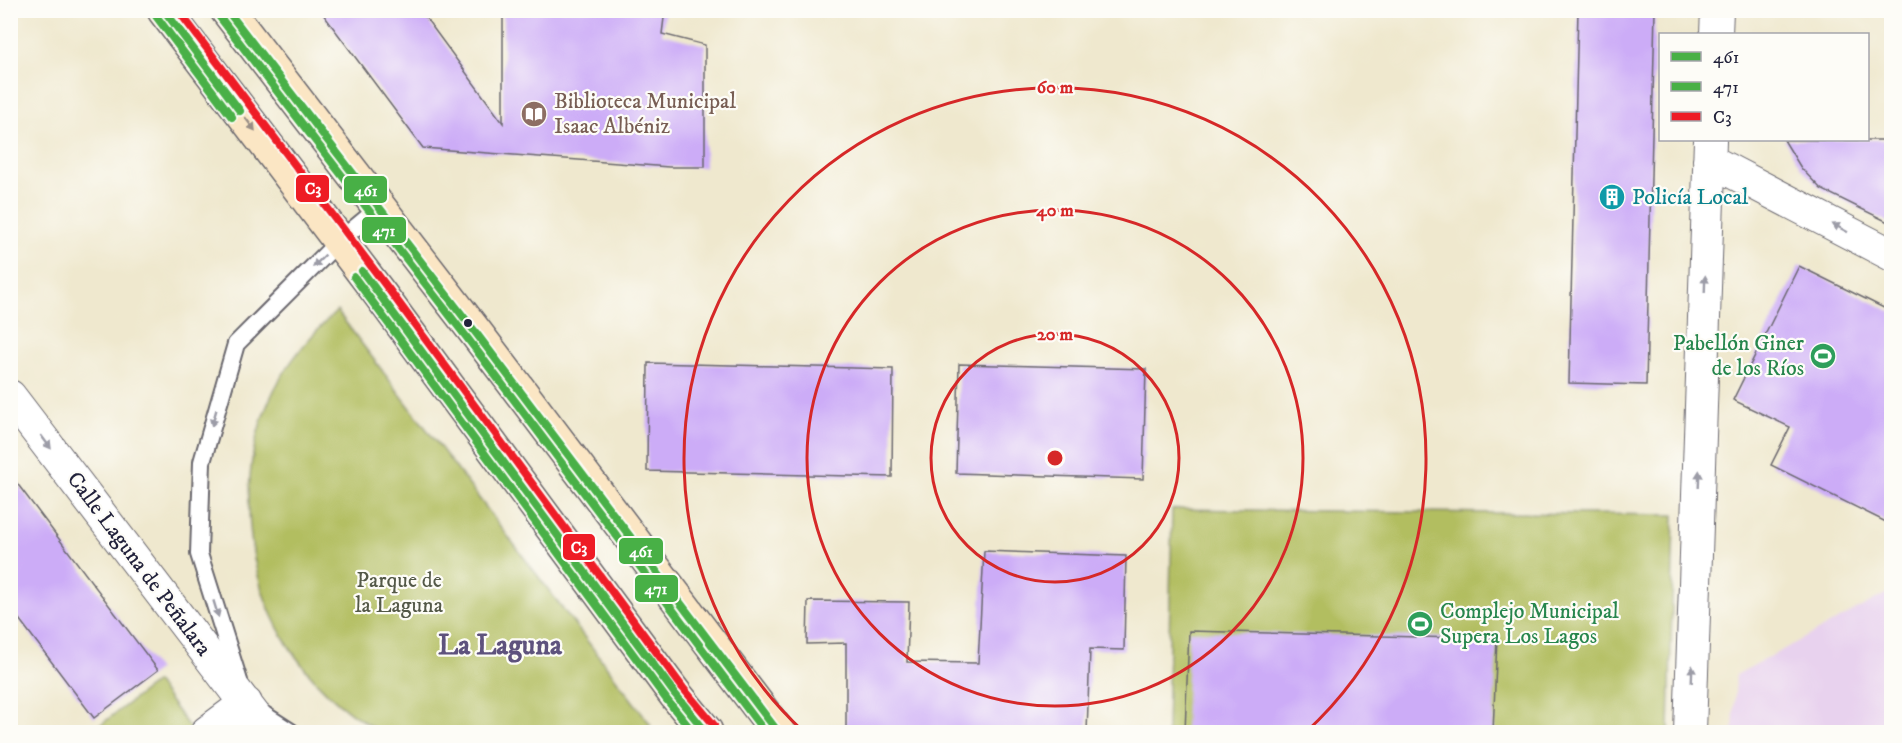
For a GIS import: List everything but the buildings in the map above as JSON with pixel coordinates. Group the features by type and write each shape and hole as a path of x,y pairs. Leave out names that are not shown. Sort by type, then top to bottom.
{"main road":[{"path":"164,10 379,293 668,685 706,732"},
{"path":"227,10 778,732"}],"street":[{"path":"1716,33 1717,10"},
{"path":"1690,732 1710,150 1892,255"},
{"name":"Calle Laguna de Peñalara","path":"10,396 267,732"},
{"path":"207,732 246,703"}],"lane":[{"path":"291,732 246,703 199,554 202,462 236,344 338,242 379,208"}],"shaded area":[{"path":"1891,591 1891,732 1733,732 1736,675"}],"green space":[{"name":"Parque de la Laguna","path":"337,311 651,725 638,732 381,732 340,704 316,682 295,656 272,615 261,586 254,556 249,492 252,460 259,430 275,388 307,341"},
{"name":"Complejo Municipal Supera Los Lagos","path":"1172,509 1674,515 1669,732 1167,732"},
{"path":"156,682 192,731 91,732"}],"transit line":[{"name":"461","path":"164,10 240,111"},
{"name":"C3","path":"178,10 387,287 683,688 714,725"},
{"name":"461","path":"227,10 476,333 778,732"},
{"name":"471","path":"156,16 232,117"},
{"name":"471","path":"219,16 468,339 765,732"},
{"name":"461","path":"362,271 675,694 706,732"},
{"name":"471","path":"354,277 693,732"}],"place":[{"name":"Biblioteca Municipal Isaac Albéniz","path":"534,114"},
{"name":"Policía Local","path":"1612,197"},
{"name":"Pabellón Giner de los Ríos","path":"1823,356"},
{"name":"Complejo Municipal Supera Los Lagos","path":"1420,624"}],"district":[{"name":"La Laguna","path":"500,645"}]}
